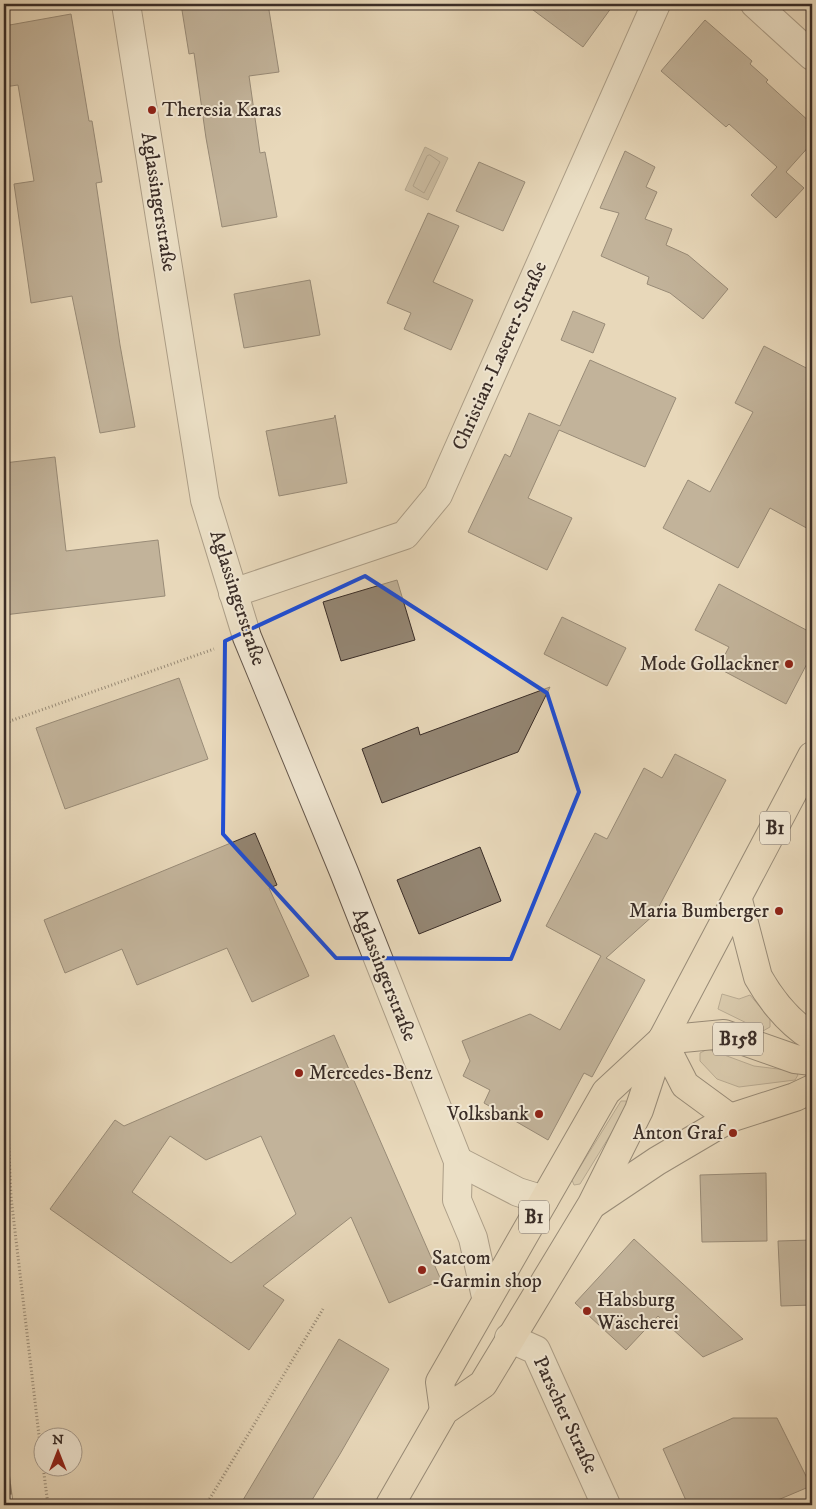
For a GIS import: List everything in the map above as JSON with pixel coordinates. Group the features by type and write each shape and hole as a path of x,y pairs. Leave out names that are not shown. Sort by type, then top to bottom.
{"main road":[{"name":"B1","path":"390,1505 444,1411 483,1384 509,1338 592,1204 639,1110 662,1040 697,970 738,900 812,756"},
{"name":"B158","path":"738,900 758,977 764,989 798,1028 812,1037"},
{"name":"B158","path":"662,1040 724,1034 795,1059 812,1061"},
{"name":"B1","path":"444,1411 440,1382 486,1297 606,1092 662,1040"},
{"path":"662,1040 686,1085 730,1118"},
{"path":"592,1204 656,1161 730,1118 796,1097 812,1089"}],"street":[{"name":"Aglassingerstraße","path":"126,4 205,500 247,637 458,1161 457,1200 473,1238 486,1297"},
{"name":"Christian-Laserer-Straße","path":"233,593 405,535 438,495 656,4"},
{"path":"755,4 812,56"},
{"path":"458,1161 518,1192 544,1200"},
{"name":"Parscher Straße","path":"509,1338 536,1350 606,1505"}],"path":[{"path":"4,731 10,721 247,637"},
{"path":"4,1043 11,1197 38,1426"},
{"path":"206,1505 323,1308"},
{"path":"44,1476 48,1505"}],"highlighted area":[{"path":"365,576 547,693 579,792 511,959 336,958 223,834 225,641"}],"shaded area":[{"path":"722,994 739,999 750,995 770,1019 770,1027 763,1031 718,1009"},
{"path":"708,1049 754,1066 794,1071 798,1075 795,1080 739,1087 717,1079 700,1061 700,1053"},
{"path":"621,1101 626,1101 628,1106 580,1184 574,1185 572,1180"}],"water":[{"path":"425,147 448,158 428,200 405,190"}],"building":[{"path":"181,4 268,4 279,72 249,76 260,153 265,152 277,217 222,227 206,138 194,53 189,54"},
{"path":"525,4 614,4 583,47"},
{"path":"71,14 89,121 92,121 102,182 96,183 120,345 135,427 100,433 72,296 31,303 14,184 34,181 18,85 4,87 4,26"},
{"path":"705,20 752,61 750,64 768,80 766,82 812,124 812,143 786,172 804,188 776,218 751,195 777,167 729,124 726,127 661,71"},
{"path":"625,151 655,167 646,187 657,192 645,219 672,229 666,245 688,255 728,289 703,319 670,293 647,284 649,277 601,256 619,213 600,208"},
{"path":"479,162 525,182 503,231 456,211"},
{"path":"428,213 459,226 433,282 473,300 451,350 404,329 411,313 387,303"},
{"path":"310,280 320,335 244,348 234,294"},
{"path":"573,311 605,324 593,353 561,340"},
{"path":"764,346 812,371 812,531 770,508 738,568 663,528 688,480 710,492 753,412 735,403"},
{"path":"590,360 676,398 645,467 559,430 528,498 572,518 547,570 468,532 505,454 510,457 529,413 560,426"},
{"path":"335,415 347,483 279,496 266,431 334,418"},
{"path":"55,457 66,551 158,540 165,596 4,615 4,463"},
{"path":"397,580 415,640 341,661 323,602"},
{"path":"719,584 812,633 812,654 786,704 718,668 729,647 695,630"},
{"path":"562,617 626,648 607,686 544,654"},
{"path":"179,678 208,759 65,809 36,728"},
{"path":"550,687 518,752 382,803 362,749 418,727 420,735"},
{"path":"675,754 726,780 655,914 606,958 645,980 592,1077 584,1073 548,1140 484,1103 490,1090 463,1076 470,1061 462,1041 530,1014 560,1030 601,956 546,926 595,833 607,839 644,768 662,778"},
{"path":"255,833 277,885 269,888 309,976 252,1002 227,948 137,985 122,949 65,973 44,920"},
{"path":"480,847 501,901 419,934 397,880"},
{"path":"334,1035 441,1280 389,1303 351,1217 263,1286 284,1300 249,1350 50,1209 115,1120 124,1126","holes":["170,1136 206,1160 261,1136 296,1214 231,1263 132,1192"]},
{"path":"766,1173 767,1241 702,1242 700,1175"},
{"path":"634,1239 743,1339 703,1357 658,1316 626,1350 575,1303"},
{"path":"812,1240 812,1305 781,1306 778,1241"},
{"path":"339,1339 389,1369 340,1454 309,1505 240,1505"},
{"path":"733,1418 777,1418 811,1486 766,1505 688,1505 663,1449"}],"railway":[{"path":"4,1451 11,1505"}],"place":[{"name":"Theresia Karas","path":"152,110"},
{"name":"Mode Gollackner","path":"789,664"},
{"name":"Maria Bumberger","path":"779,911"},
{"name":"Mercedes-Benz","path":"299,1073"},
{"name":"Volksbank","path":"539,1114"},
{"name":"Anton Graf","path":"733,1133"},
{"name":"Satcom -Garmin shop","path":"422,1270"},
{"name":"Habsburg Wäscherei","path":"587,1311"}]}
